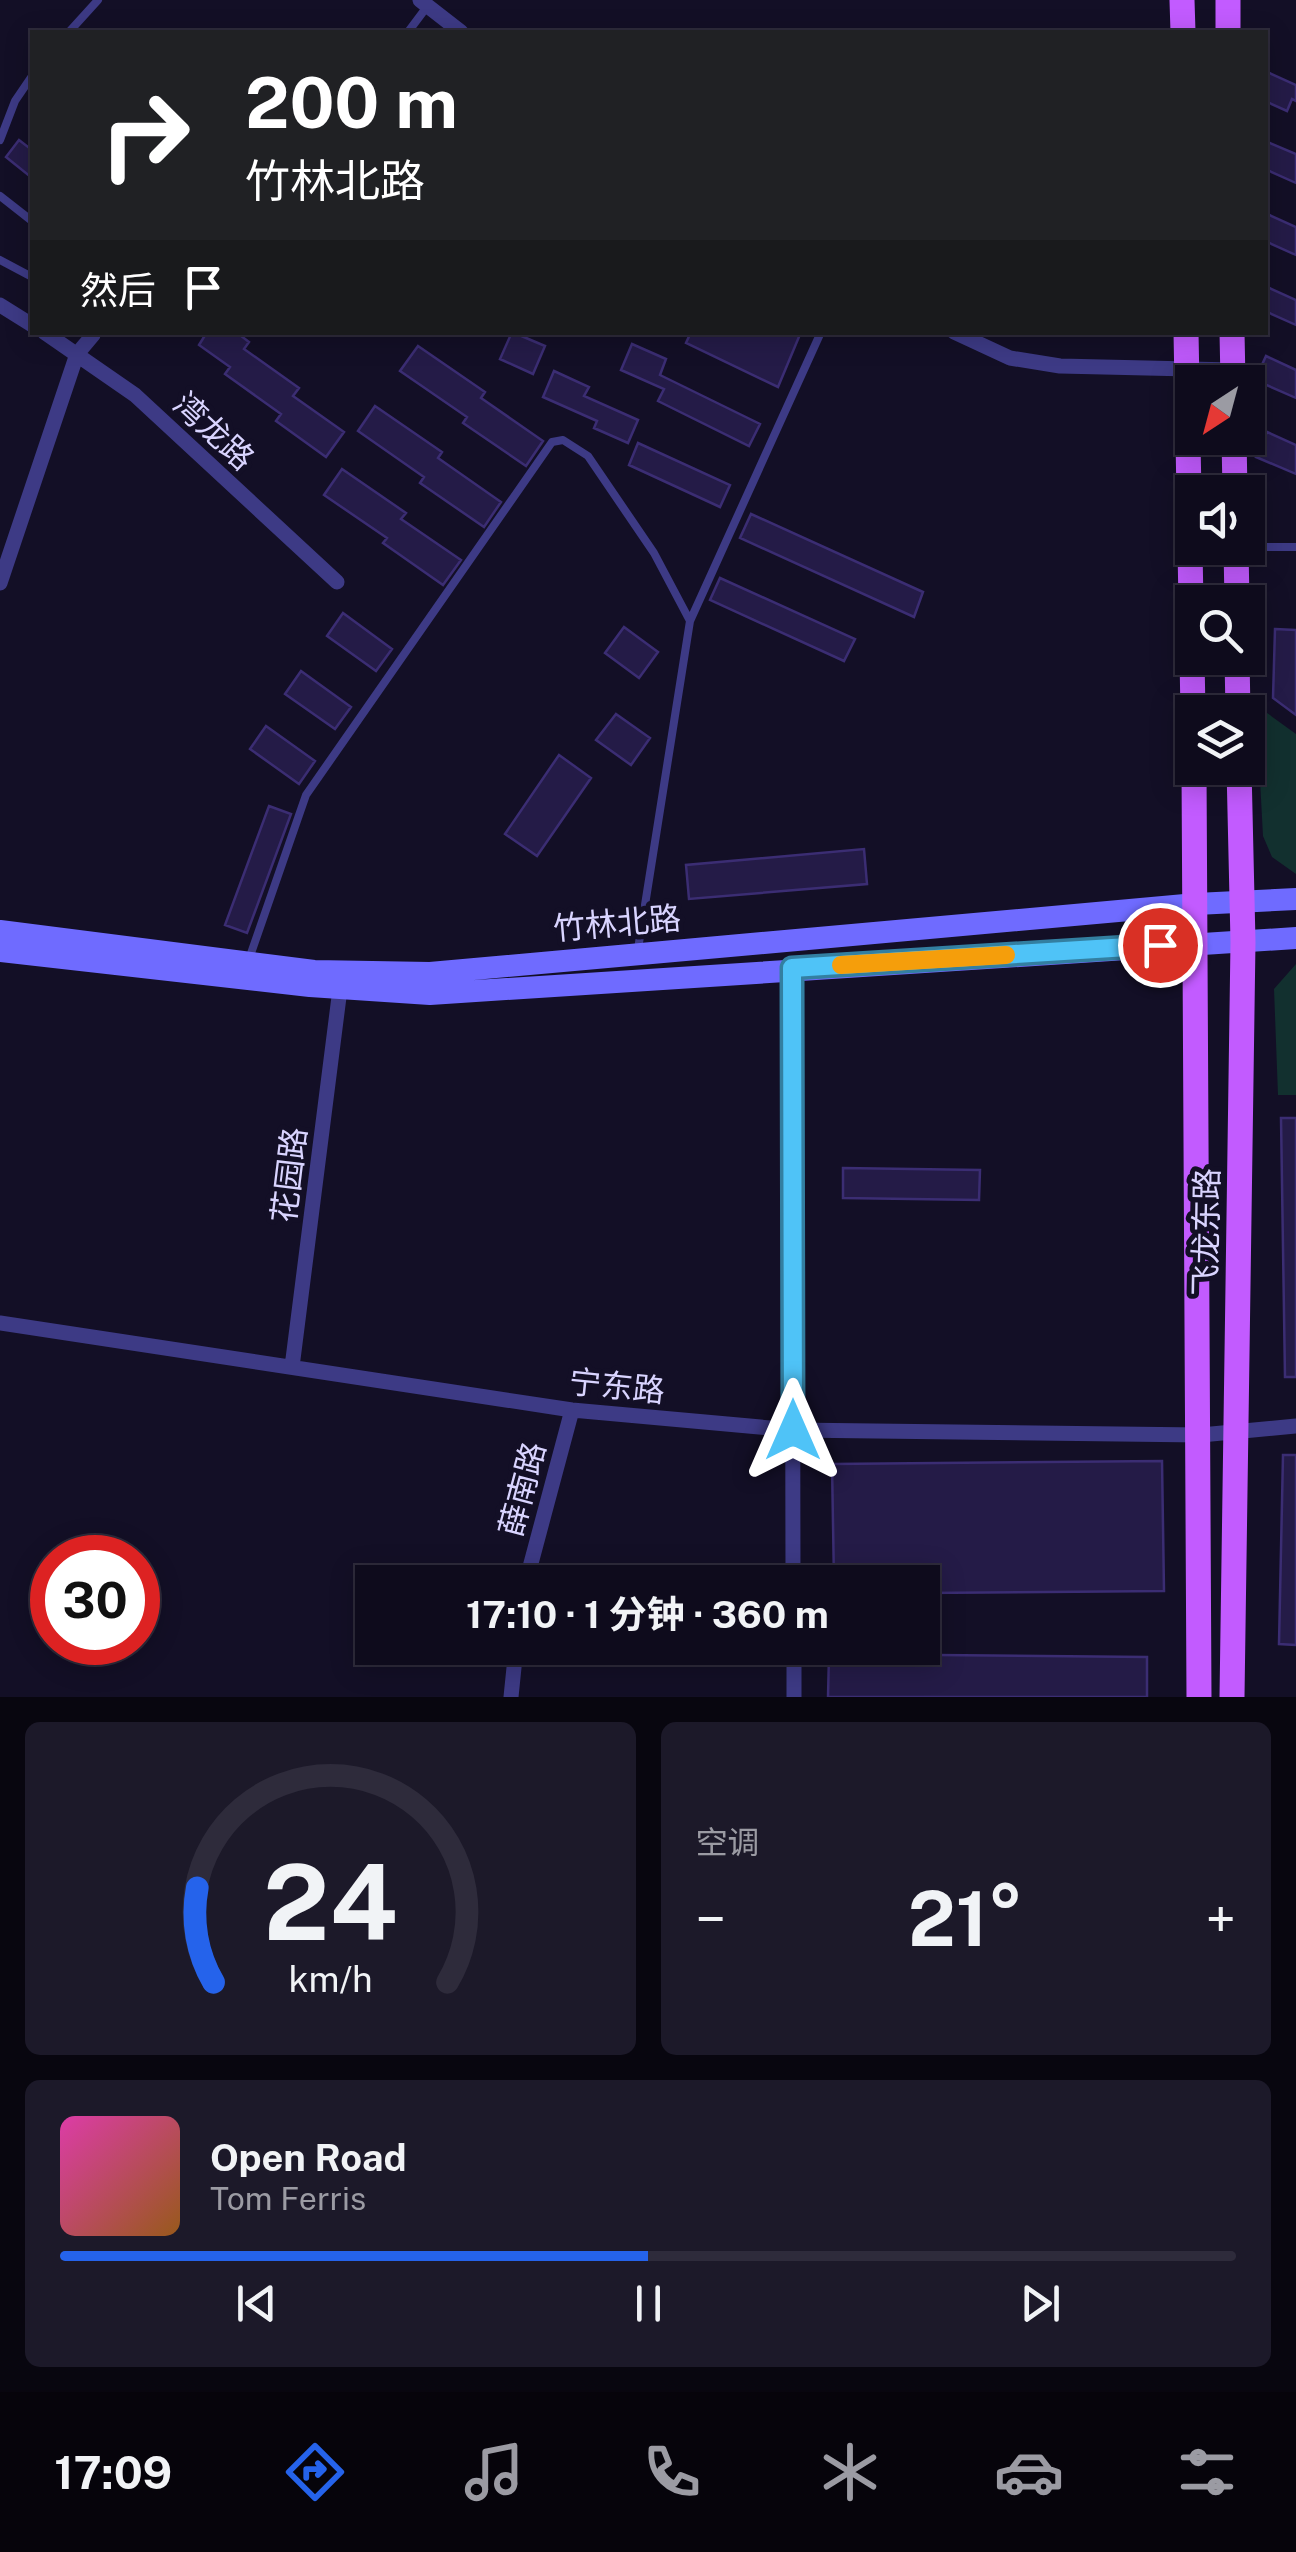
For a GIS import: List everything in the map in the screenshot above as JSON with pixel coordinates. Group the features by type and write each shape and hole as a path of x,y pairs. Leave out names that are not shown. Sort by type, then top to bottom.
{"main road":[{"path":"1182,0 1183,30"},
{"path":"1228,0 1228,30"},
{"path":"1186,335 1186,365"},
{"path":"1232,335 1233,365"},
{"path":"1188,455 1192,695"},
{"name":"飞龙东路","path":"1194,785 1201,1435 1199,1697"},
{"name":"飞龙东路","path":"1232,1697 1242,942 1239,785"},
{"name":"竹林北路","path":"0,931 332,972 430,973 1196,904 1296,899"},
{"name":"竹林北路","path":"0,951 340,989 430,994 1296,938"}],"street":[{"path":"426,2 459,30"},
{"path":"0,304 30,324"},
{"name":"湾龙路","path":"48,335 135,396 337,582"},
{"path":"960,335 1010,358 1060,366 1175,369"},
{"path":"0,584 77,354 93,336"},
{"path":"792,968 794,1565"},
{"name":"花园路","path":"292,1367 340,989"},
{"name":"宁东路","path":"0,1324 572,1410 793,1430 1201,1435 1296,1426"},
{"name":"薛南路","path":"531,1565 572,1410"},
{"path":"510,1697 514,1665"},
{"path":"794,1665 794,1697"}],"lane":[{"path":"72,30 98,0"},
{"path":"409,30 426,2"},
{"path":"0,140 15,101 30,79"},
{"path":"0,196 30,219"},
{"path":"0,260 30,276"},
{"path":"638,953 690,621 820,335"},
{"path":"248,962 306,795 552,442 563,440 588,456 654,553 690,621"},
{"path":"1265,547 1296,547"}],"green space":[{"path":"1265,712 1296,734 1296,874 1272,857 1263,836 1260,785 1265,785"},
{"path":"1296,964 1296,1095 1278,1095 1274,989"}],"building":[{"path":"1268,72 1296,85 1296,101 1292,99 1287,111 1268,102"},
{"path":"19,140 30,148 30,176 6,157"},
{"path":"1268,142 1296,154 1296,183 1268,170"},
{"path":"1268,214 1296,227 1296,255 1268,242"},
{"path":"1268,287 1296,300 1296,325 1268,312"},
{"path":"205,335 240,335 249,342 244,349 299,388 293,396 344,432 326,457 276,421 281,414 225,374 230,367 199,345"},
{"path":"511,335 545,346 533,374 500,359"},
{"path":"690,335 800,335 778,387 686,343"},
{"path":"632,344 666,359 660,375 760,424 749,446 658,401 664,389 621,370"},
{"path":"418,346 485,392 481,398 543,441 526,466 463,423 467,417 400,371"},
{"path":"1266,356 1296,370 1296,398 1265,384 1265,365 1262,365"},
{"path":"554,371 589,387 584,396 638,420 628,443 594,428 597,421 543,397"},
{"path":"375,406 442,452 438,458 501,502 484,527 420,483 424,477 358,431"},
{"path":"1267,432 1296,445 1296,474 1256,457 1265,455"},
{"path":"638,443 730,485 720,507 629,465"},
{"path":"342,469 406,513 401,519 461,560 443,585 383,543 387,538 324,495"},
{"path":"751,514 923,592 914,617 740,538"},
{"path":"720,578 855,639 844,661 710,600"},
{"path":"343,613 392,649 376,671 327,636"},
{"path":"624,627 658,652 639,678 605,653"},
{"path":"1275,629 1296,630 1296,715 1273,698"},
{"path":"301,671 351,707 335,729 285,694"},
{"path":"616,714 650,738 631,765 596,740"},
{"path":"266,726 315,761 299,784 250,749"},
{"path":"559,755 591,778 537,856 505,834"},
{"path":"269,806 291,814 247,933 225,925"},
{"path":"864,849 867,884 689,899 686,865"},
{"path":"1281,1118 1296,1118 1296,1377 1285,1377"},
{"path":"843,1168 980,1170 979,1200 843,1198"},
{"path":"1283,1455 1296,1455 1296,1645 1279,1644"},
{"path":"1162,1461 1164,1591 940,1593 940,1565 834,1565 832,1464"},
{"path":"940,1655 1147,1657 1147,1697 828,1697 829,1665 940,1665"}],"slow traffic":[{"path":"841,965 1006,955"}],"route":[{"path":"793,1430 792,968 1160,945"}]}
